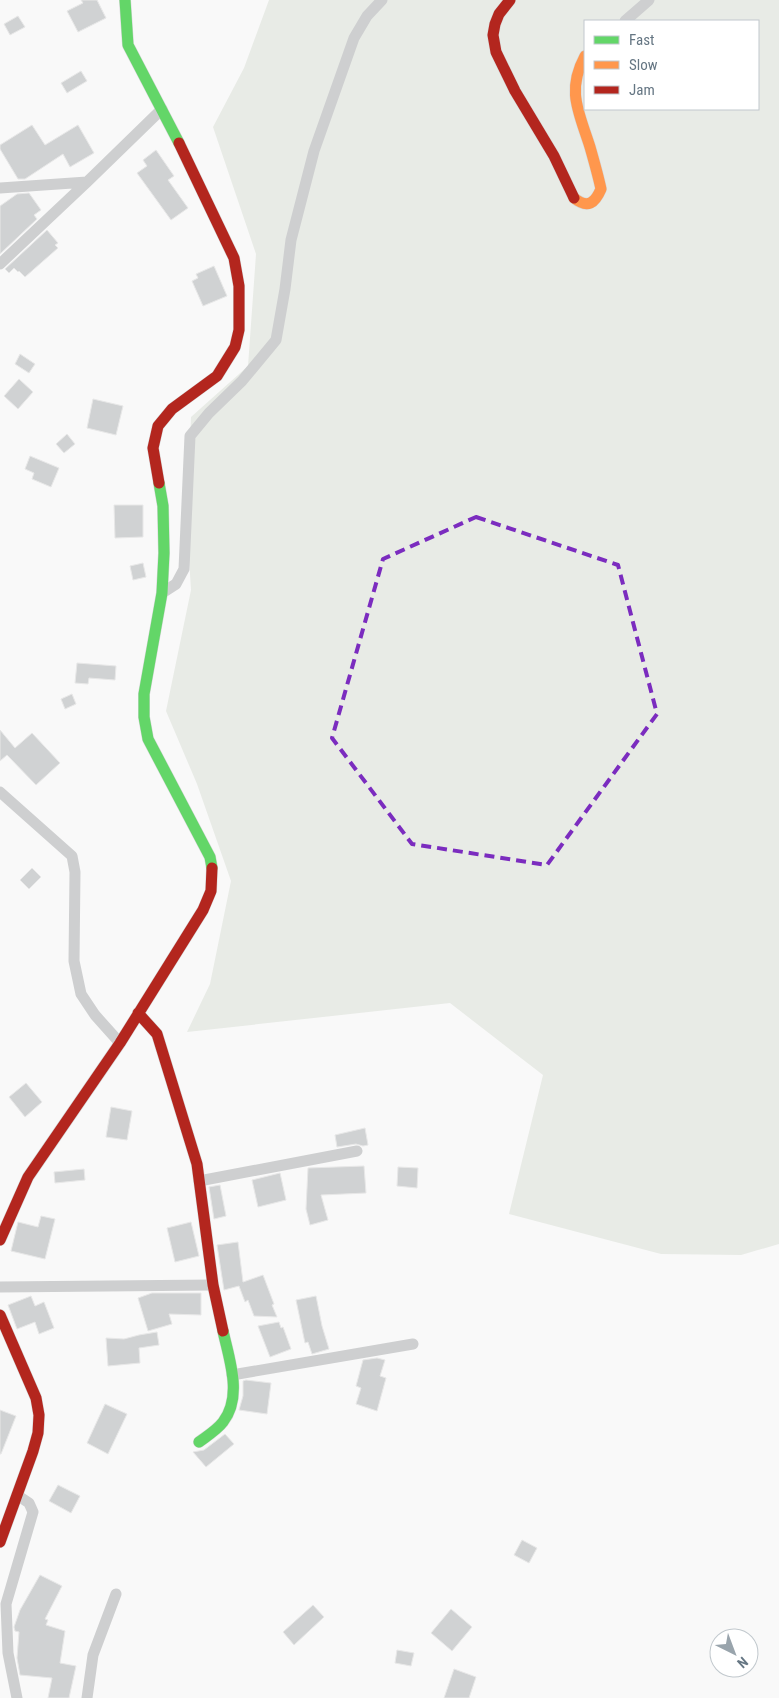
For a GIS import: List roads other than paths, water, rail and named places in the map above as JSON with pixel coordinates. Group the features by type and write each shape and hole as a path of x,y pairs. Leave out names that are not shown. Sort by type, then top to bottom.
{"street":[{"path":"0,1240 28,1177 120,1043 203,910 210,898 213,884 210,856 148,739 144,717 144,694 162,593 164,553 163,506 153,448 158,426 172,409 217,376 227,362 235,346 239,330 239,286 234,258 162,109 128,45 124,0"},
{"path":"162,593 176,584 184,569 190,436 209,413 242,381 276,340 291,240 314,151 354,38 367,16 382,0"},
{"path":"510,0 499,13 495,22 492,38 496,53 516,94 552,151 574,198 580,203 587,204 597,199 601,189 575,104 574,88 577,73 584,58"},
{"path":"626,20 649,0"},
{"path":"0,264 162,109"},
{"path":"0,188 87,182"},
{"path":"0,792 72,856 75,872 74,961 81,994 94,1015 120,1043"},
{"path":"138,1013 152,1026 157,1034 197,1164 213,1286 232,1375 234,1394 228,1415 222,1424 199,1442"},
{"path":"199,1181 357,1151"},
{"path":"0,1287 213,1286"},
{"path":"0,1315 36,1398 39,1415 38,1433 0,1542"},
{"path":"232,1375 413,1344"},
{"path":"17,1495 29,1503 33,1512 6,1604 8,1653 17,1698"},
{"path":"87,1698 93,1655 116,1594"}]}
